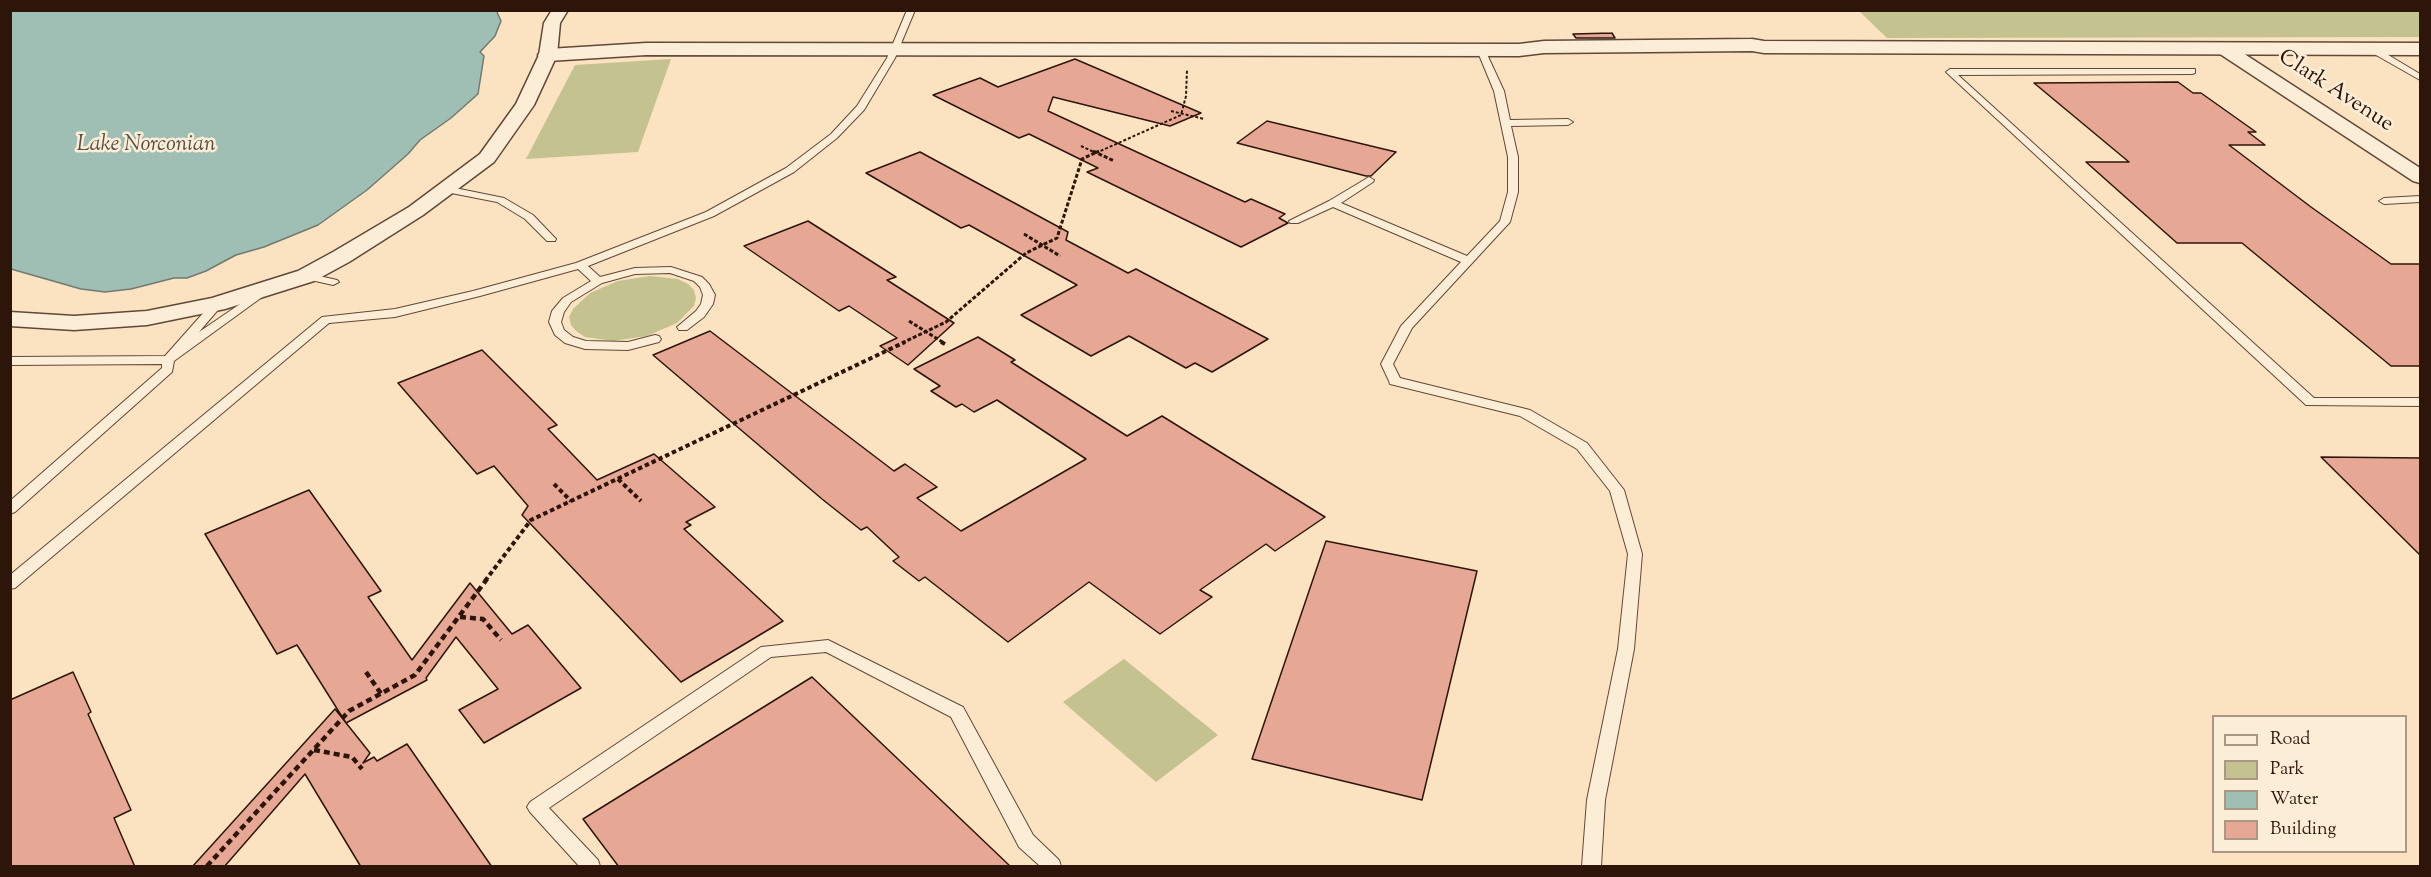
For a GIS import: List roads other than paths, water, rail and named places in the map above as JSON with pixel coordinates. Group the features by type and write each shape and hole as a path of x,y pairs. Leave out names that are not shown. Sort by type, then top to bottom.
{"street":[{"path":"10,319 74,323 147,318 216,304 306,276 416,211 488,158 525,105 548,55 552,23 560,10"},
{"path":"548,55 646,49 1706,50 1758,46"},
{"path":"1519,50 1544,47 1758,46 2421,49"},
{"name":"Clark Avenue","path":"2223,48 2421,177"}],"lane":[{"path":"10,584 326,320 395,313 476,294 580,265 710,213 790,170 834,136 861,108 894,50 911,10"},
{"path":"2372,49 2421,76"},
{"path":"1481,50 1499,90 1513,168 1512,192 1505,222 1407,326 1387,364 1395,381 1525,414 1582,446 1617,490 1635,554 1626,649 1596,800 1592,867"},
{"path":"2192,70 1950,72 2311,402 2421,402"},
{"path":"1506,123 1568,122"},
{"path":"1294,221 1333,203 1369,180"},
{"path":"445,189 500,200 529,217 550,239"},
{"path":"2385,201 2421,199"},
{"path":"1333,203 1468,261"},
{"path":"580,265 598,281"},
{"path":"655,339 643,344 605,347 585,345 569,340 559,332 555,322 558,311 567,300 598,281 635,271 671,270 698,279 705,286 709,295 707,304 700,314 683,327"},
{"path":"306,276 333,282"},
{"path":"10,361 168,360 269,288"},
{"path":"10,509 168,369 168,360 216,304"},
{"path":"591,867 536,807 767,651 828,646 957,712 1026,841 1052,867"}],"water":[{"name":"Lake Norconian","path":"496,10 501,21 495,36 480,52 484,56 478,94 451,118 420,140 408,154 367,190 318,225 264,247 236,255 187,278 174,278 131,289 105,292 81,289 11,269 11,11"}]}
